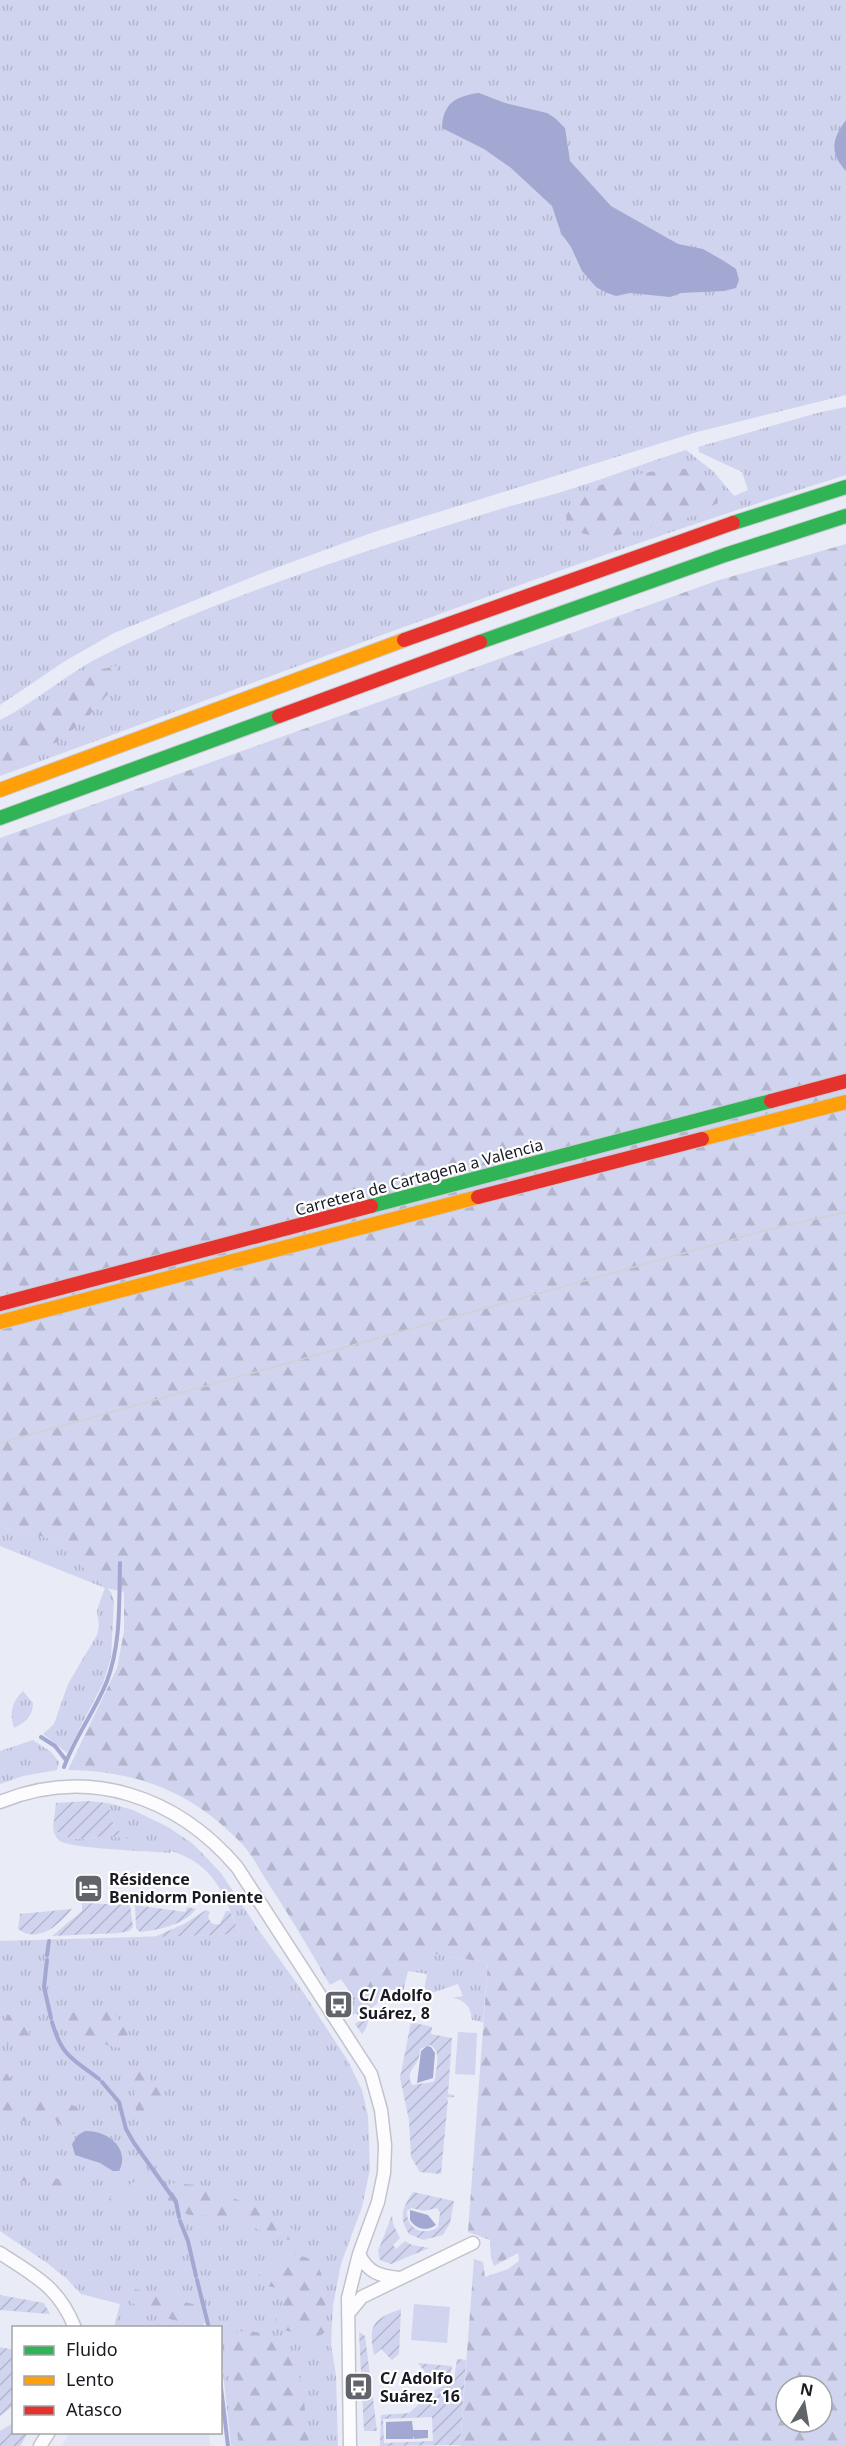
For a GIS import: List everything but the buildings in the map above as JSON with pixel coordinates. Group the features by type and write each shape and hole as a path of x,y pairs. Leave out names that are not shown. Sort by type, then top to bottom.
{"highway":[{"path":"0,790 705,532 846,488"},
{"path":"0,818 506,632 725,555 846,516"},
{"name":"Carretera de Cartagena a Valencia","path":"0,1304 846,1081"},
{"name":"Carretera de Cartagena a Valencia","path":"0,1322 846,1102"}],"street":[{"path":"0,1802 20,1794 55,1787 106,1789 158,1804 187,1819 221,1847 237,1867 353,2044 374,2082 384,2126 384,2173 378,2202 350,2282 348,2314 350,2446"},
{"path":"348,2314 362,2297 473,2243"},
{"path":"0,2253 41,2279 52,2289 62,2299 74,2326"},
{"path":"359,2254 364,2265 372,2272 381,2276 400,2278"}],"shaded area":[{"path":"69,2434 209,2434 210,2446 62,2446"}],"green space":[{"path":"0,0 846,0 846,395 697,432 374,532 262,573 114,633 65,661 0,705"},
{"path":"846,407 846,475 527,582 0,776 0,720 93,661 155,631 303,573 504,508 565,491 686,450 714,472 734,496 748,490 742,472 699,452 698,447"},
{"path":"676,467 701,473 716,484 718,503 689,517 604,538 567,530 566,511 578,497 587,491 625,478"},
{"path":"846,544 846,2446 460,2446 474,2259 483,2262 485,2277 508,2269 519,2261 518,2253 494,2266 490,2240 468,2232 488,1962 447,1957 429,1952 342,2007 339,2001 351,1994 341,1979 330,1985 250,1854 224,1827 205,1811 164,1788 118,1775 68,1770 117,1668 124,1632 124,1592 105,1588 53,1539 0,1527 0,838 716,581"},
{"path":"117,666 115,686 87,718 57,742 0,767 0,735 50,707 92,671"},
{"path":"0,1527 53,1539 111,1592 114,1601 111,1658 103,1683 67,1753 43,1734 54,1724 68,1684 97,1635 99,1626 97,1610 105,1588 0,1546"},
{"path":"23,1691 33,1703 33,1708 28,1718 14,1728 12,1708"},
{"path":"33,1740 51,1752 59,1762 57,1770 23,1776 0,1784 0,1751"},
{"path":"89,1801 108,1803 114,1827 129,1839 105,1836 71,1838 53,1828 56,1803"},
{"path":"108,1803 133,1810 168,1827 193,1844 221,1873 348,2061 362,2090 368,2116 370,2169 362,2207 341,2264 333,2305 331,2345 336,2375 338,2446 231,2446 222,2364 222,2326 203,2323 204,2326 114,2326 120,2304 81,2294 47,2263 0,2231 0,1941 240,1934 229,1906 216,1883 198,1864 186,1857 171,1851 170,1853 68,1844 60,1841 53,1828 64,1836 77,1839 106,1836 127,1838 114,1827"},
{"path":"82,1903 130,1905 133,1927 129,1931 119,1933 52,1936 82,1911"},
{"path":"135,1905 185,1912 187,1907 196,1909 178,1923 140,1932 136,1928"},
{"path":"72,1909 48,1931 33,1934 18,1929 20,1914"},
{"path":"206,1910 210,1912 208,1917 212,1924 220,1924 226,1911 230,1911 240,1934 154,1937 184,1924"},
{"path":"429,1951 447,1957 488,1962 483,2022 472,2020 467,2005 453,1998 463,1996 458,1984 423,1996 427,1974 408,1971 403,1992 389,1989 388,1992 353,2015 346,2004"},
{"path":"388,1992 385,1998 371,2010 366,2029 362,2034 355,2024 361,2020 356,2013"},
{"path":"104,2008 114,2013 128,2032 126,2043 119,2048 78,2034 57,2017 62,2009 83,2014"},
{"path":"7,2015 18,2017 25,2022 30,2027 29,2035 12,2043 1,2044 0,2035"},
{"path":"411,2022 432,2027 431,2034 452,2038 448,2094 454,2097 445,2098 448,2099 441,2174 420,2172 411,2157 409,2120 400,2078","holes":["430,2045 437,2055 435,2079 433,2082 412,2085 410,2074 418,2060 420,2049"]},
{"path":"458,2032 477,2033 475,2075 455,2074"},
{"path":"130,2066 141,2066 162,2096 162,2106 149,2125 137,2121 134,2092 127,2076"},
{"path":"0,2067 11,2079 5,2101 19,2107 34,2097 65,2102 79,2108 82,2122 80,2133 71,2134 51,2116 44,2114 33,2120 10,2120 4,2125 0,2123"},
{"path":"0,2169 77,2182 89,2188 60,2188 0,2177"},
{"path":"136,2181 143,2182 140,2191 115,2206 109,2199"},
{"path":"171,2183 197,2185 252,2205 268,2217 293,2229 291,2240 279,2238 218,2216 190,2215 170,2208 162,2191"},
{"path":"413,2192 454,2201 450,2223 443,2235 423,2240 409,2234 403,2212","holes":["411,2208 424,2211 437,2208 440,2213 438,2227 427,2231 413,2227 407,2217 407,2211"]},
{"path":"392,2215 393,2224 400,2238 393,2245 396,2249 405,2241 412,2245 429,2248 391,2264 380,2260 378,2251"},
{"path":"287,2253 311,2260 319,2268 322,2276 326,2295 325,2332 316,2339 277,2328 275,2318 283,2307 281,2295 277,2288 263,2285 255,2280 261,2272 277,2267"},
{"path":"127,2283 135,2289 196,2305 203,2316 194,2326 146,2312 125,2298 123,2284"},
{"path":"0,2295 44,2303 50,2314 0,2310"},
{"path":"414,2304 450,2307 447,2343 411,2340"},
{"path":"401,2309 399,2354 392,2360 381,2349 374,2355 372,2337 375,2324 384,2316"},
{"path":"249,2331 268,2334 285,2350 302,2383 309,2446 239,2446 224,2339 230,2332"},
{"path":"359,2332 365,2336 377,2431 364,2431"},
{"path":"0,2347 12,2350 12,2407 0,2416"},
{"path":"457,2359 466,2360 460,2445 380,2446 381,2415 409,2413 435,2390 454,2380","holes":["432,2417 433,2441 384,2443 383,2419"]},
{"path":"418,2363 452,2366 450,2379 436,2386"},
{"path":"12,2424 12,2434 27,2434 20,2446 0,2446 0,2431"}],"water":[{"path":"479,93 505,103 547,113 555,118 565,128 570,161 611,206 678,244 703,249 724,261 736,269 739,280 736,288 724,291 681,293 670,297 630,293 616,296 596,287 582,271 571,247 561,233 552,206 511,168 484,149 442,128 445,112 452,102 464,96"},
{"path":"846,120 846,171 837,158 834,146 835,139"},
{"path":"427,2046 431,2047 435,2053 433,2078 417,2083 421,2051"},
{"path":"85,2131 93,2131 115,2142 122,2155 119,2171 113,2171 100,2163 75,2155 72,2144 78,2135"},
{"path":"410,2210 428,2215 436,2225 425,2229 415,2226 410,2220"},
{"path":"412,2421 413,2430 428,2430 428,2438 414,2439 413,2436 413,2439 386,2439 386,2422"}],"waterway":[{"path":"64,1767 102,1692 112,1667 118,1623 120,1563"},
{"path":"41,1737 55,1746 66,1760"},
{"path":"47,1955 49,1941"},
{"path":"47,1960 44,1987 51,2018"},
{"path":"52,2022 64,2050 99,2079"},
{"path":"102,2082 119,2102 126,2129 176,2202 179,2217"},
{"path":"180,2221 188,2241 196,2276"},
{"path":"197,2280 208,2326"},
{"path":"222,2396 228,2446"}],"tram line":[{"path":"0,1443 767,1230 846,1212"}],"traffic: fast":[{"path":"733,523 846,487"},
{"path":"480,642 725,555 846,516"},
{"path":"0,818 279,716"},
{"path":"371,1206 771,1101"}],"traffic: slow":[{"path":"0,790 404,640"},
{"path":"702,1139 846,1102"},
{"path":"0,1322 478,1197"}],"traffic: jam":[{"path":"404,640 733,523"},
{"path":"279,716 480,642"},
{"path":"771,1101 846,1081"},
{"path":"478,1197 702,1139"},
{"path":"0,1304 371,1206"}],"place":[{"name":"Résidence Benidorm Poniente","path":"88,1888"},
{"name":"C/ Adolfo Suárez, 8","path":"338,2004"},
{"name":"C/ Adolfo Suárez, 16","path":"359,2387"}]}
